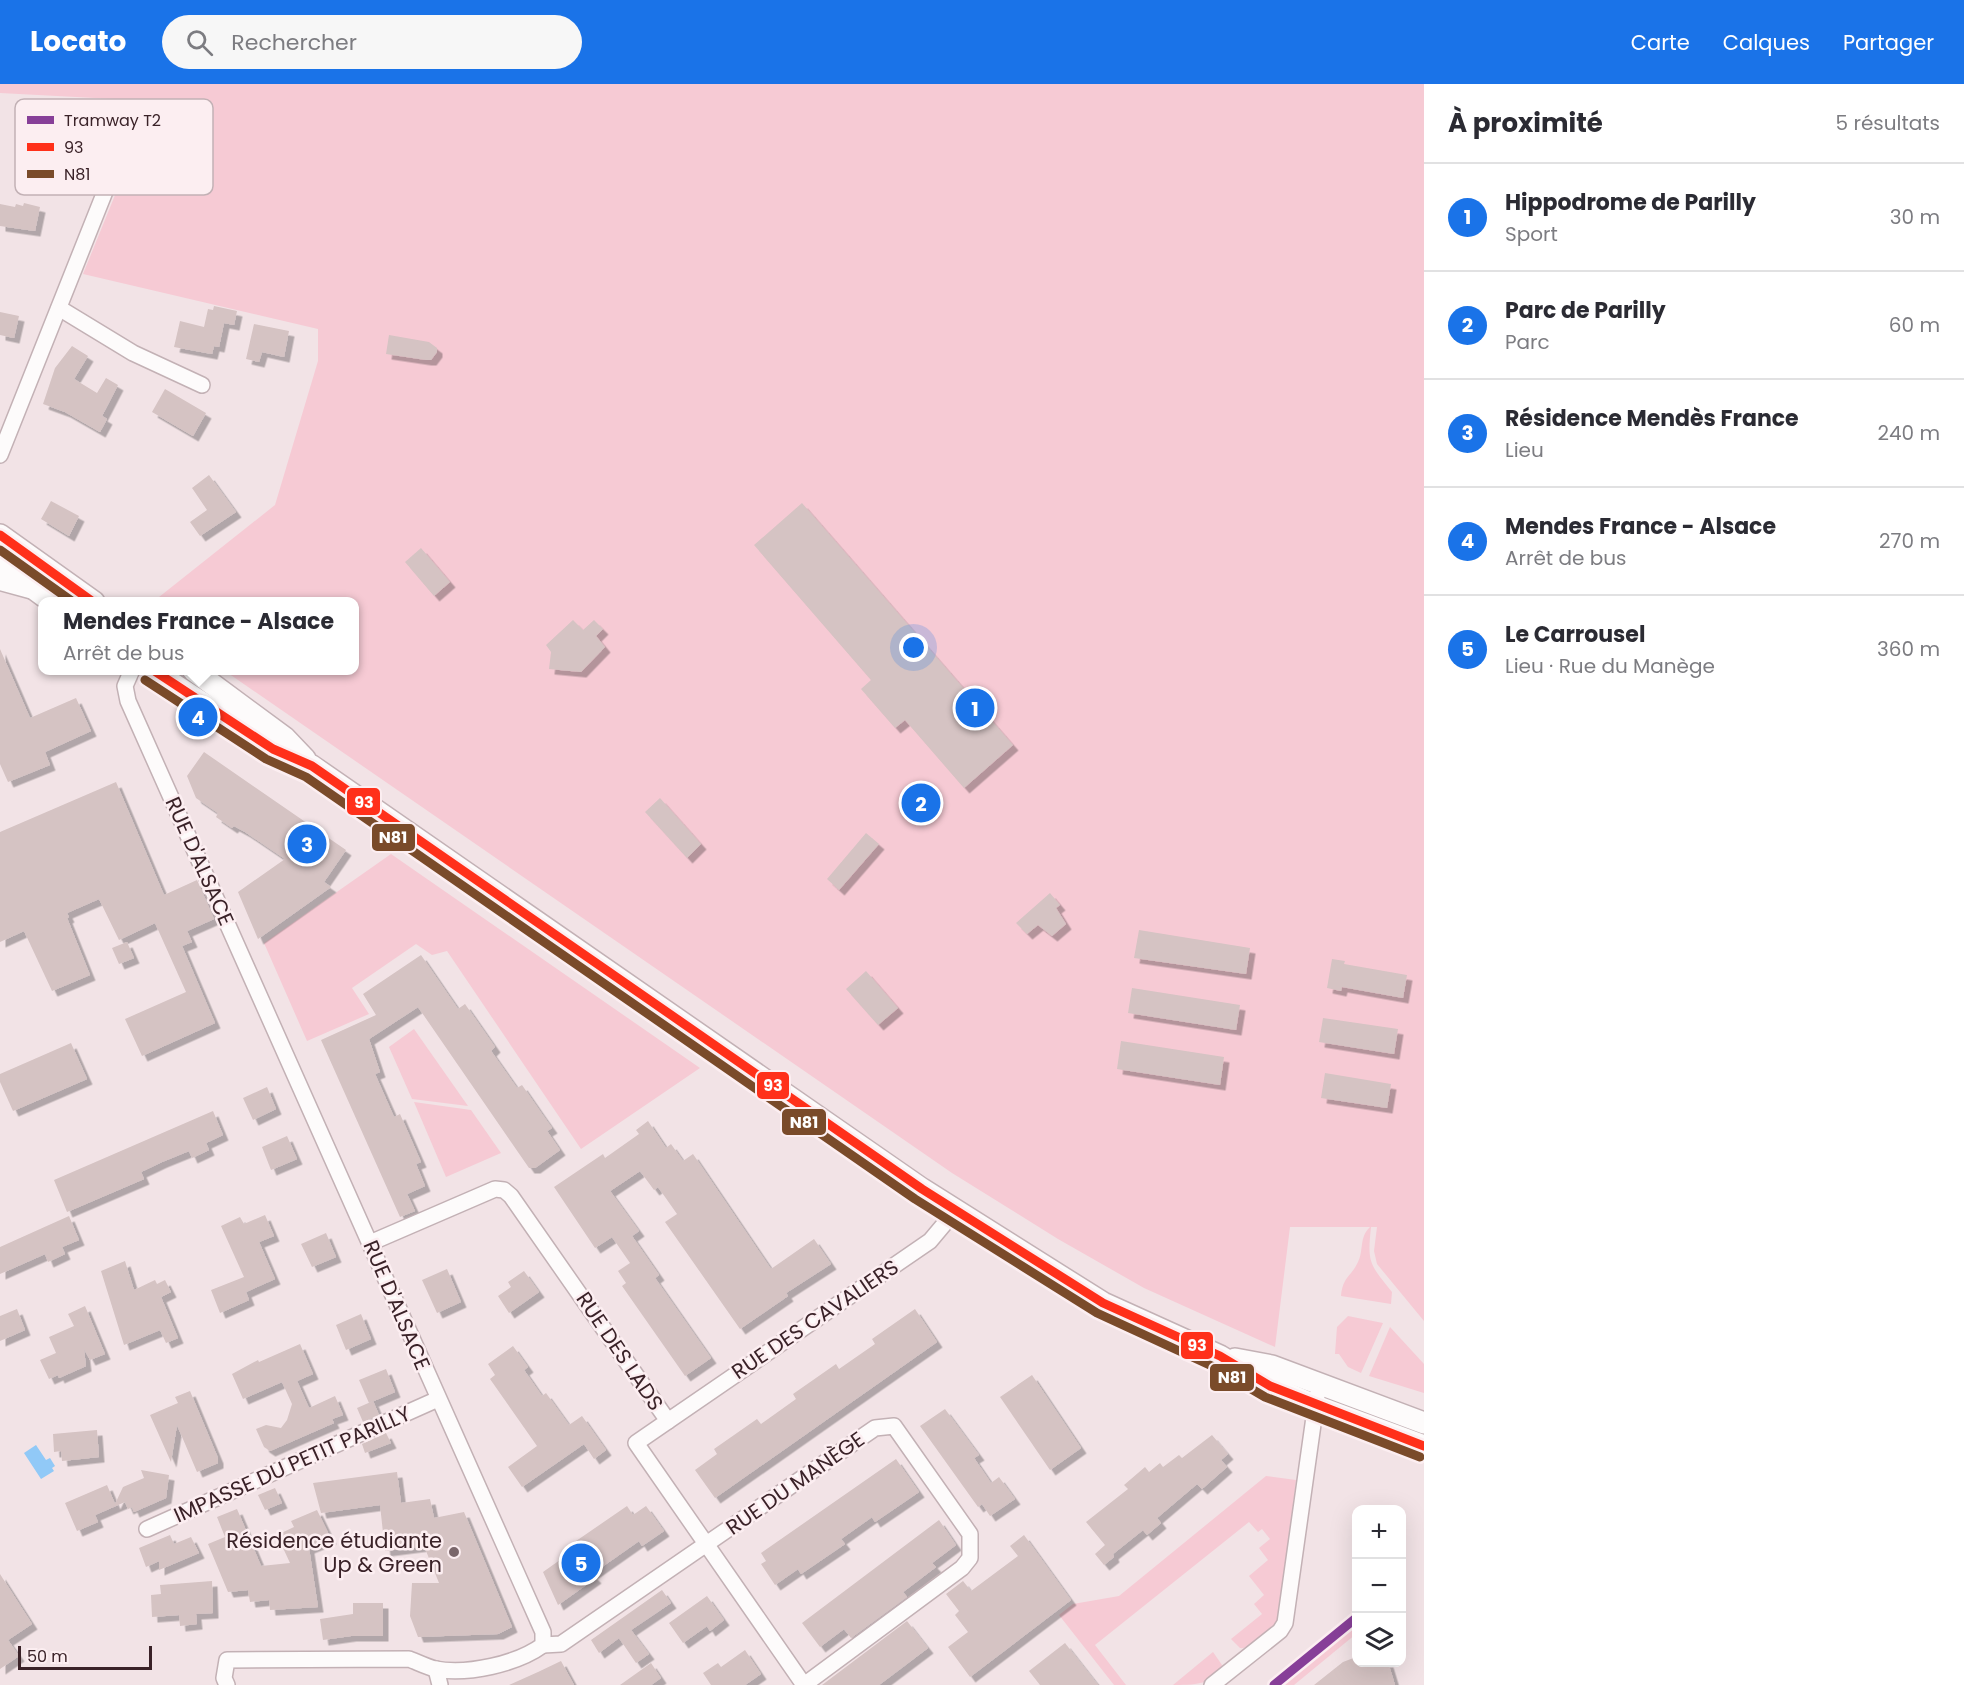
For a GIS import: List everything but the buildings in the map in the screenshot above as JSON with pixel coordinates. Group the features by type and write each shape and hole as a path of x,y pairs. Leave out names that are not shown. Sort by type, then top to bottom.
{"main road":[{"path":"0,536 87,597"},
{"path":"0,564 45,596"},
{"path":"161,675 279,743 922,1189 1103,1303 1220,1356 1270,1386 1316,1407 1424,1446"},
{"path":"199,675 279,743"},
{"path":"1220,1356 1272,1366 1424,1423"}],"street":[{"path":"0,455 104,195"},
{"path":"59,308 133,353 202,385"},
{"path":"0,581 45,596"},
{"name":"RUE D'ALSACE","path":"130,675 125,686 128,701 543,1632 543,1645"},
{"name":"RUE DES LADS","path":"370,1243 495,1189 504,1190 580,1292 668,1420 636,1443 804,1685"},
{"name":"RUE DES CAVALIERS","path":"668,1420 930,1241 956,1210"},
{"path":"1212,1685 1272,1637 1285,1623 1319,1384"},
{"name":"IMPASSE DU PETIT PARILLY","path":"147,1529 438,1399"},
{"name":"RUE DU MANÈGE","path":"543,1645 561,1644 875,1428 894,1426 970,1534 970,1558 962,1568 804,1685"},
{"path":"226,1685 224,1678 227,1660 409,1659 436,1669 473,1669 530,1655 543,1645"},
{"path":"436,1669 440,1685"}],"shaded area":[{"path":"0,84 1424,84 1424,1321 1377,1264 1374,1251 1377,1227 1371,1227 1370,1256 1375,1269 1392,1292 1391,1304 1341,1296 1345,1280 1358,1262 1364,1235 1370,1227 1290,1227 1275,1347 1144,1288 1058,1239 952,1173 231,675 359,675 359,597 159,597 275,505 318,361 318,329 83,274 115,195 213,195 213,99 114,99 0,93"},
{"path":"391,854 700,1068 581,1149 447,951 432,955 416,944 352,988 369,1014 307,1041 264,943"},
{"path":"414,1029 468,1106 412,1099 389,1047"},
{"path":"414,1102 471,1110 501,1153 446,1177"},
{"path":"1348,1316 1383,1323 1361,1373 1348,1367 1339,1354 1335,1354 1337,1327"},
{"path":"1390,1327 1424,1364 1424,1393 1369,1376"},
{"path":"1266,1476 1296,1480 1280,1616 1273,1626 1257,1642 1245,1648 1240,1648 1231,1639 1262,1614 1254,1604 1264,1595 1249,1576 1268,1560 1259,1548 1270,1539 1262,1529 1258,1532 1249,1522 1095,1645 1126,1685 1114,1685 1059,1615 1073,1604 1119,1596"},
{"path":"1352,1618 1352,1637 1294,1685 1269,1685"},
{"path":"1213,1652 1222,1665 1216,1677 1187,1685 1173,1685"}],"water":[{"path":"36,1445 46,1460 50,1458 55,1466 52,1468 54,1471 41,1479 24,1453"}],"tram line":[{"name":"T2","path":"1274,1685 1352,1621"}],"transit line":[{"name":"93","path":"0,535 86,597"},
{"name":"N81","path":"0,550 66,597"},
{"name":"93","path":"161,675 273,749 312,766 922,1189 1103,1303 1220,1356 1270,1386 1424,1446"},
{"name":"N81","path":"145,680 266,759 306,777 915,1199 1097,1313 1214,1367 1265,1397 1420,1457"}],"place":[{"name":"Hippodrome de Parilly","path":"975,708"},
{"name":"Mendes France - Alsace","path":"198,717"},
{"name":"Parc de Parilly","path":"921,803"},
{"name":"Résidence Mendès France","path":"307,844"},
{"name":"Résidence étudiante Up & Green","path":"454,1552"},
{"name":"Le Carrousel","path":"581,1563"}]}
